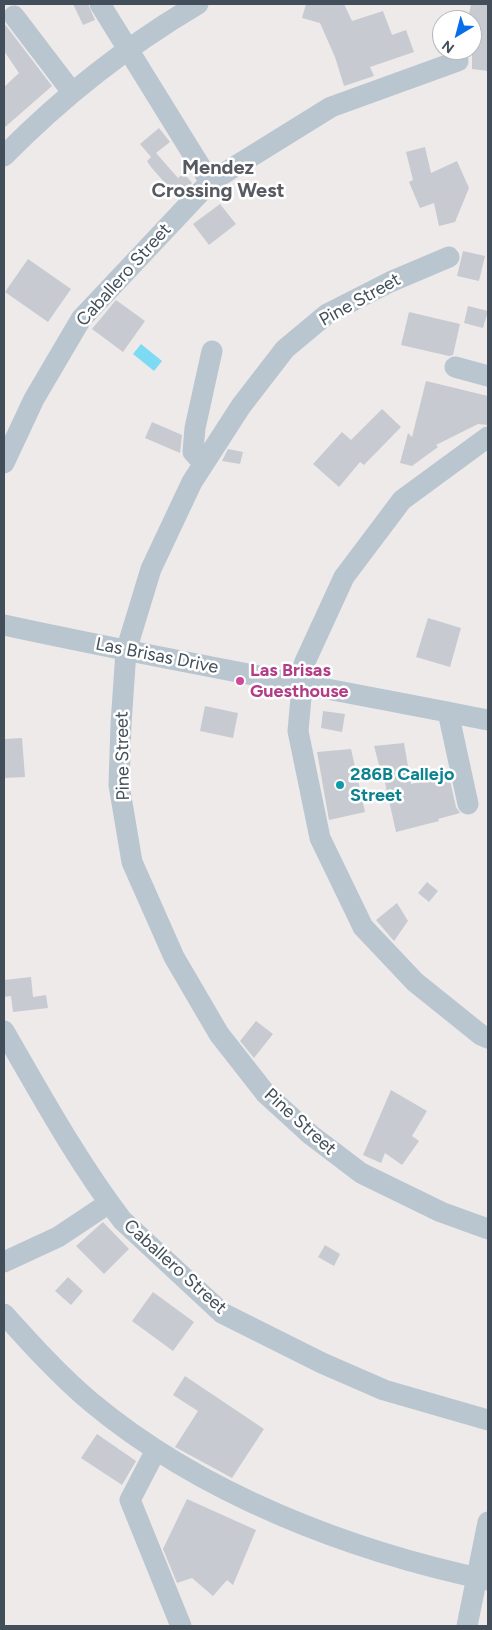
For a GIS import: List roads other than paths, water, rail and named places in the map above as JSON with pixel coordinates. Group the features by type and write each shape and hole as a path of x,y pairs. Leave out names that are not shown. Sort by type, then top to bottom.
{"street":[{"path":"100,4 210,182"},
{"path":"4,156 72,92 128,48 198,4"},
{"path":"14,16 72,92"},
{"name":"Caballero Street","path":"4,462 34,399 82,319 210,182 331,107 458,61"},
{"name":"Pine Street","path":"449,257 390,282 327,314 285,348 241,406 192,482 151,569 126,651 120,724 119,785 132,862 174,957 219,1034 266,1094 311,1134 361,1173 442,1212 488,1229"},
{"path":"204,464 193,452 195,428 212,351"},
{"path":"455,367 488,376"},
{"path":"488,437 402,500 344,577 304,664 298,731 320,838 363,927 415,982 481,1035 488,1038"},
{"name":"Las Brisas Drive","path":"4,625 126,651 301,682 488,720"},
{"path":"448,712 468,804"},
{"name":"Caballero Street","path":"4,1031 64,1135 122,1220 222,1313 322,1363 384,1390 488,1420"},
{"path":"4,1262 58,1237 109,1203"},
{"path":"4,1314 91,1402 156,1450 186,1469 322,1532 389,1555 483,1578"},
{"path":"156,1450 130,1500 181,1626"},
{"path":"467,1626 483,1578 488,1522"}],"water":[{"path":"141,344 162,361 154,371 133,354"}],"place":[{"name":"Las Brisas Guesthouse","path":"240,681"},
{"name":"286B Callejo Street","path":"340,785"}],"district":[{"name":"Mendez Crossing West","path":"218,180"}]}
